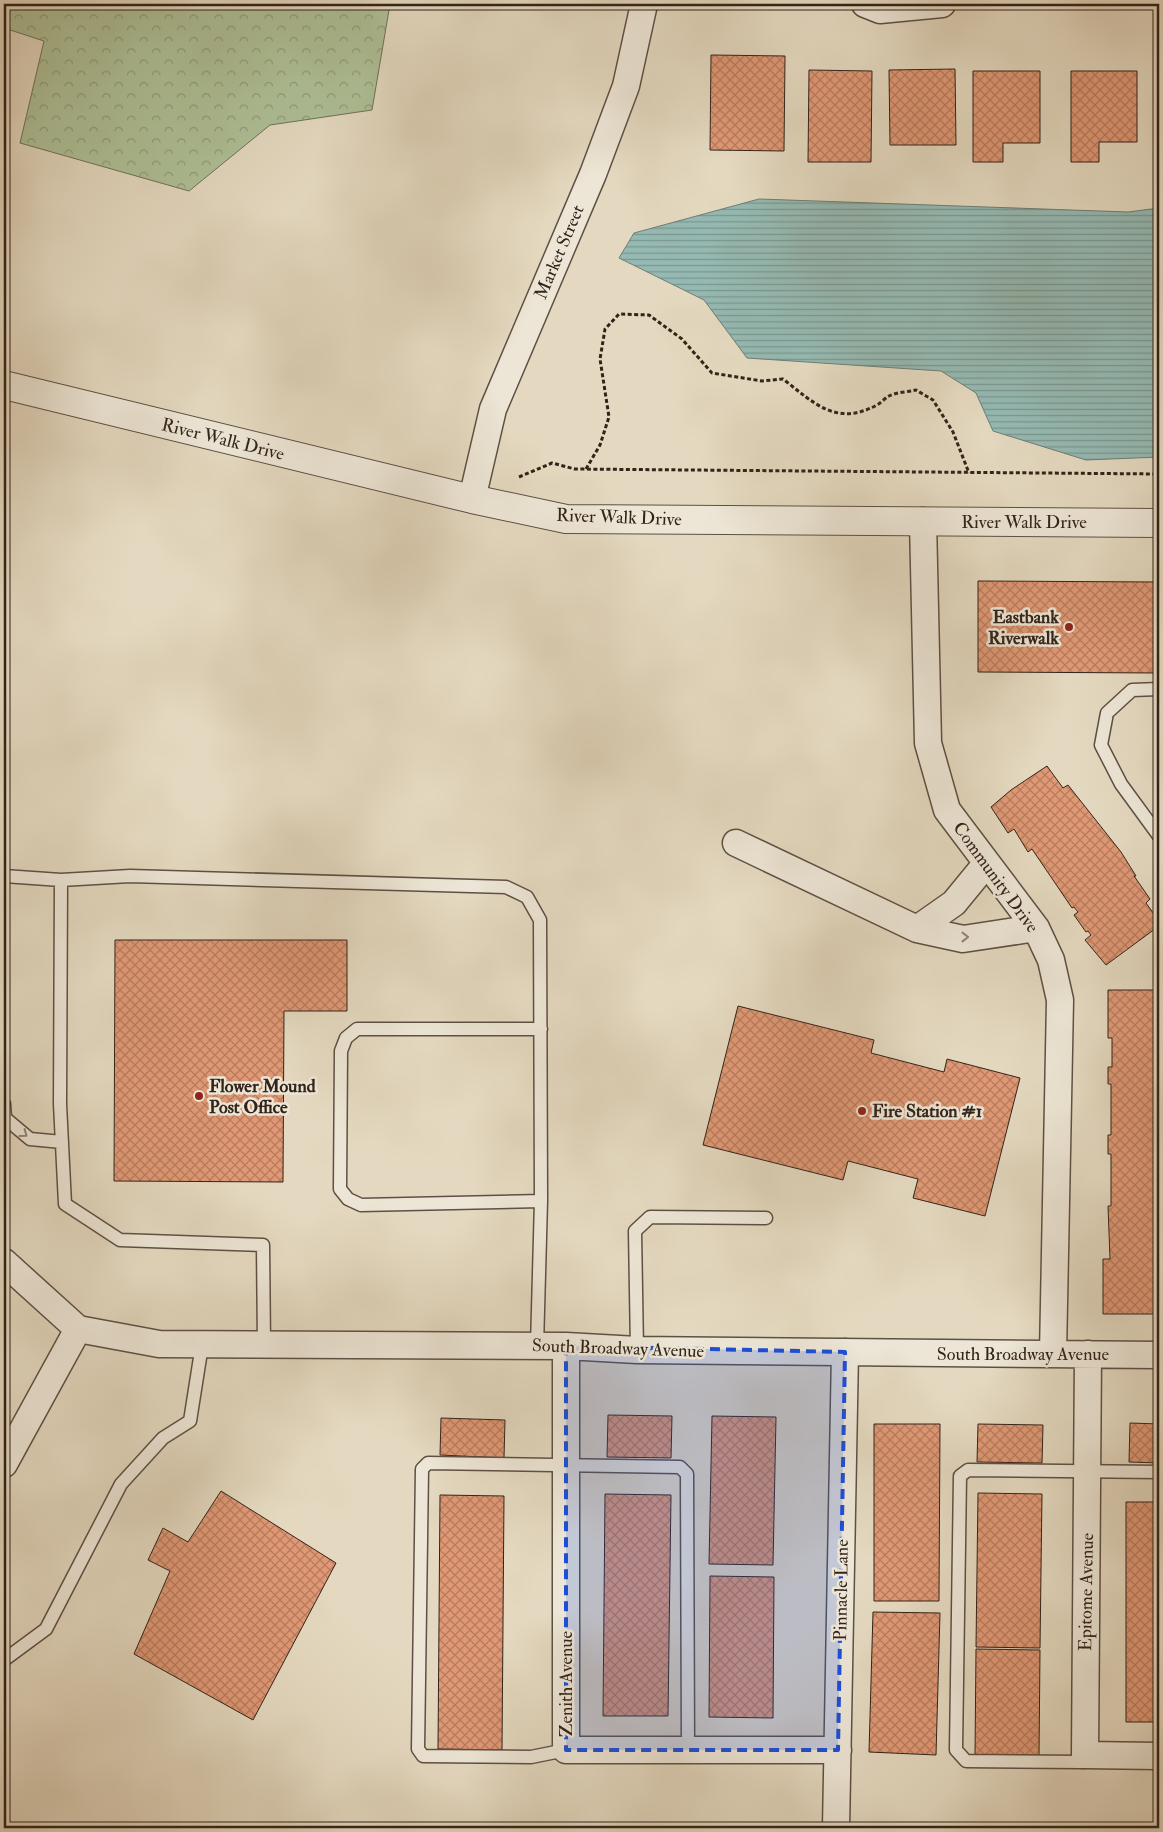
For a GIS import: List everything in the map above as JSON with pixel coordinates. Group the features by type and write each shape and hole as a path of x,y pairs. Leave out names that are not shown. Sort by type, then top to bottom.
{"street":[{"name":"Market Street","path":"472,499 493,409 593,174 626,86 644,4"},
{"path":"865,4 880,10 942,4"},
{"name":"River Walk Drive","path":"4,385 472,499 566,519 1159,523"},
{"name":"Community Drive","path":"923,521 928,743 947,810 1036,928 1051,960 1060,1000 1053,1354"},
{"path":"736,843 917,929 963,939 1036,928"},
{"path":"917,929 954,903 986,864"},
{"path":"4,1262 78,1329 4,1464"},
{"name":"South Broadway Avenue","path":"78,1329 160,1344 566,1346 637,1350 1159,1355"},
{"name":"Zenith Avenue","path":"566,1346 566,1750 838,1750"},
{"name":"Pinnacle Lane","path":"836,1828 846,1352"},
{"name":"Epitome Avenue","path":"1085,1754 1088,1354"},
{"path":"1085,1754 1159,1756"}],"lane":[{"path":"1159,689 1132,690 1107,713 1101,745 1121,784 1159,836"},
{"path":"4,876 61,880 130,876 506,887 526,897 540,920 540,1201 537,1346"},
{"path":"61,880 60,1104 65,1204 120,1240 263,1245 264,1345"},
{"path":"540,1201 361,1204 348,1199 340,1189 340,1180 341,1051 346,1038 357,1030 541,1030"},
{"path":"4,1104 5,1118 30,1139 62,1142"},
{"path":"637,1350 635,1231 650,1217 766,1218"},
{"path":"4,1660 46,1629 121,1484 163,1438 190,1421 202,1344"},
{"path":"566,1750 521,1757 423,1756 418,1750 422,1469 428,1463 680,1467 687,1474 688,1750"},
{"path":"1085,1754 1083,1762 966,1761 956,1750 960,1476 968,1470 1159,1472"}],"path":[{"path":"586,469 600,445 609,417 600,359 605,329 619,314 649,315 682,340 712,373 762,381 783,379 816,404 834,414 847,415 876,406 890,396 916,390 933,400 953,432 969,473"},
{"path":"522,478 552,463 575,469 1159,474"}],"highlighted area":[{"path":"566,1346 845,1352 838,1750 566,1750"}],"green space":[{"path":"4,4 390,4 372,110 270,125 189,191 20,143 44,41 4,28"}],"water":[{"path":"759,199 1128,212 1159,208 1159,457 1086,460 993,431 976,393 941,371 747,358 704,300 619,258 634,233"}],"building":[{"path":"711,55 785,56 784,151 710,150"},
{"path":"1159,66 1159,159 1155,67"},
{"path":"955,69 956,145 890,145 889,70"},
{"path":"809,70 872,71 871,162 808,162"},
{"path":"973,71 1040,71 1040,143 1003,143 1003,162 973,162"},
{"path":"1071,71 1137,71 1137,142 1099,142 1099,162 1071,162"},
{"name":"Eastbank Riverwalk","path":"978,581 1159,582 1159,673 978,672"},
{"path":"1047,766 1063,788 1068,785 1121,852 1136,876 1134,876 1150,899 1146,903 1159,921 1159,926 1106,965 1085,940 1091,935 1088,931 1086,932 1074,915 1078,912 1074,907 1072,908 1032,849 1028,852 1014,829 1008,833 991,807 1011,790"},
{"name":"Flower Mound Post Office","path":"115,940 347,940 347,1011 284,1011 283,1182 114,1181"},
{"path":"1108,990 1159,990 1159,1313 1157,1314 1103,1314 1103,1259 1110,1259 1108,1206 1111,1206 1111,1154 1108,1154 1108,1135 1111,1135 1111,1084 1108,1084 1108,1067 1112,1067 1112,1038 1108,1038"},
{"name":"Fire Station #1","path":"738,1006 874,1040 871,1053 944,1072 947,1059 1020,1078 985,1216 913,1198 918,1179 848,1161 843,1180 703,1145"},
{"path":"608,1415 672,1416 671,1458 607,1457"},
{"path":"712,1416 776,1417 773,1565 709,1564"},
{"path":"441,1418 505,1420 504,1458 440,1455"},
{"path":"1130,1423 1159,1424 1159,1463 1129,1462"},
{"path":"874,1424 940,1424 939,1601 874,1601"},
{"path":"978,1424 1043,1425 1042,1463 977,1462"},
{"path":"221,1491 336,1563 253,1720 134,1654 170,1571 148,1560 163,1528 188,1542"},
{"path":"978,1493 1042,1494 1040,1648 976,1647"},
{"path":"605,1494 671,1495 668,1716 603,1716"},
{"path":"440,1495 504,1496 502,1750 438,1749"},
{"path":"1126,1502 1159,1502 1159,1722 1126,1722"},
{"path":"710,1576 774,1577 773,1718 709,1717"},
{"path":"873,1612 940,1613 936,1755 869,1752"},
{"path":"976,1649 1040,1650 1039,1757 975,1755"}],"place":[{"name":"Eastbank Riverwalk","path":"1069,627"},
{"name":"Flower Mound Post Office","path":"199,1096"},
{"name":"Fire Station #1","path":"862,1111"}]}
